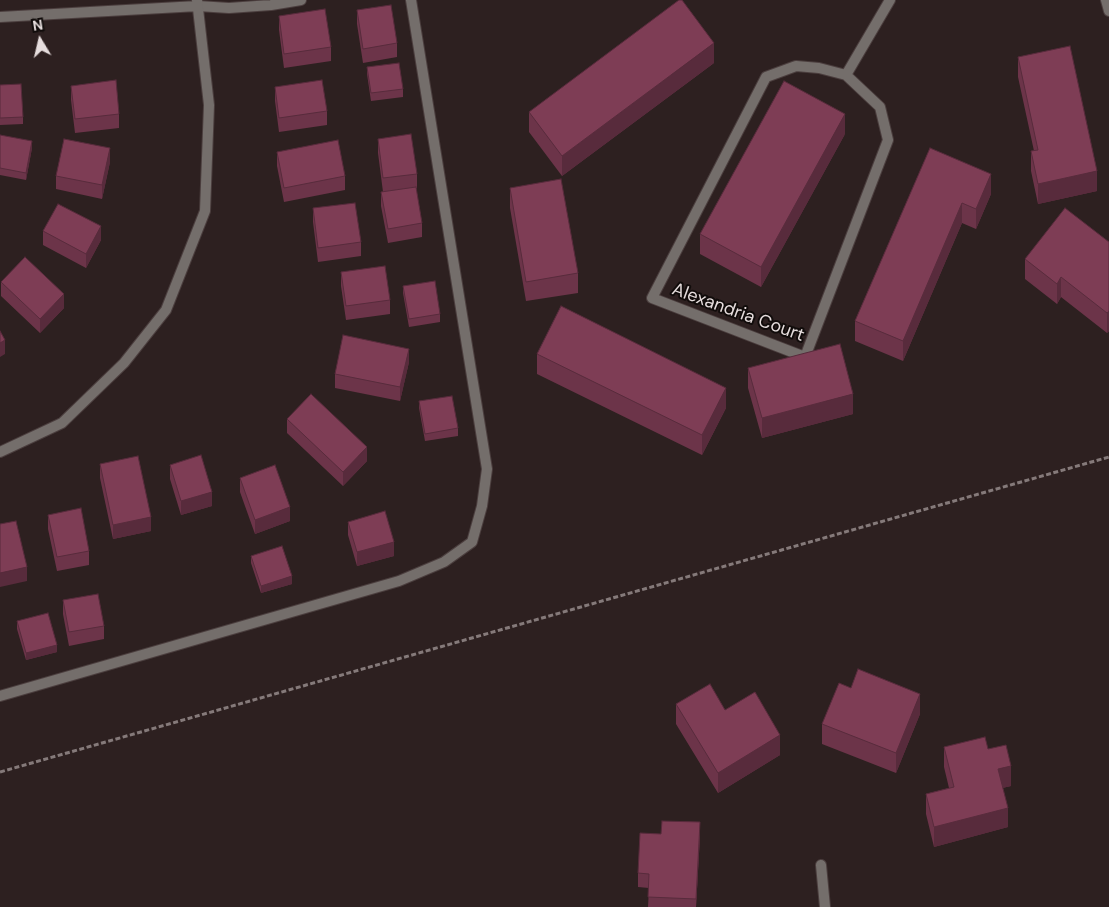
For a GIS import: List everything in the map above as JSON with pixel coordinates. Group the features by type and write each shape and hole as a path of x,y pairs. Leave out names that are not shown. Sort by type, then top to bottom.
{"street":[{"path":"0,17 198,3 229,8 271,5 300,0"},
{"path":"0,696 399,582 444,562 472,542 482,506 487,469 412,0"},
{"path":"846,75 890,0"},
{"path":"1106,0 1109,11"},
{"path":"0,452 62,423 124,363 166,310 205,211 210,105 198,3"},
{"name":"Alexandria Court","path":"796,66 819,68 846,75 880,107 888,140 805,357 652,298 766,76 796,66"},
{"path":"821,865 825,907"}],"path":[{"path":"0,772 1109,456"}],"building":[{"path":"679,0 682,0 714,43 562,156 529,112"},
{"path":"391,5 397,43 363,49 357,10"},
{"path":"325,9 331,47 284,54 279,16"},
{"path":"1070,46 1097,171 1038,184 1031,151 1038,150 1018,57"},
{"path":"399,63 403,89 371,93 367,67"},
{"path":"116,80 119,114 75,119 71,86"},
{"path":"322,80 327,111 279,118 275,87"},
{"path":"784,81 845,114 761,267 700,234"},
{"path":"21,84 23,117 0,118 0,85"},
{"path":"411,134 417,174 383,178 378,139"},
{"path":"0,135 32,141 26,173 0,168"},
{"path":"64,139 110,148 102,185 56,176"},
{"path":"338,140 345,176 284,188 277,152"},
{"path":"930,148 991,174 976,209 962,203 903,341 855,321"},
{"path":"561,179 578,273 526,282 510,188"},
{"path":"416,187 422,223 388,229 381,192"},
{"path":"355,203 361,242 318,248 313,208"},
{"path":"58,204 101,226 86,254 43,231"},
{"path":"1065,208 1109,242 1109,311 1107,313 1061,277 1057,284 1025,259"},
{"path":"25,257 64,294 40,319 1,282"},
{"path":"385,266 390,300 346,306 341,272"},
{"path":"435,281 440,314 409,319 403,286"},
{"path":"561,306 726,388 702,435 537,354"},
{"path":"0,331 5,340 0,343"},
{"path":"343,335 409,349 400,387 335,374"},
{"path":"840,344 853,394 762,418 748,368"},
{"path":"311,394 367,447 343,472 287,419"},
{"path":"452,396 458,428 425,434 419,401"},
{"path":"201,455 212,492 181,501 170,465"},
{"path":"138,456 151,517 113,525 100,464"},
{"path":"275,465 290,507 255,520 240,478"},
{"path":"81,508 89,551 57,557 48,515"},
{"path":"385,511 394,542 357,552 348,522"},
{"path":"16,521 27,567 0,573 0,524"},
{"path":"282,546 292,576 261,586 251,556"},
{"path":"98,594 104,626 69,632 63,600"},
{"path":"48,613 57,645 26,653 17,621"},
{"path":"858,669 920,694 896,753 822,724 839,683 851,688"},
{"path":"710,684 725,710 755,692 780,735 718,773 676,704"},
{"path":"985,737 988,749 1006,745 1011,766 998,769 1008,808 934,827 926,794 954,787 944,747"},
{"path":"662,821 700,822 696,899 648,897 649,874 638,873 640,833 661,834"}]}
